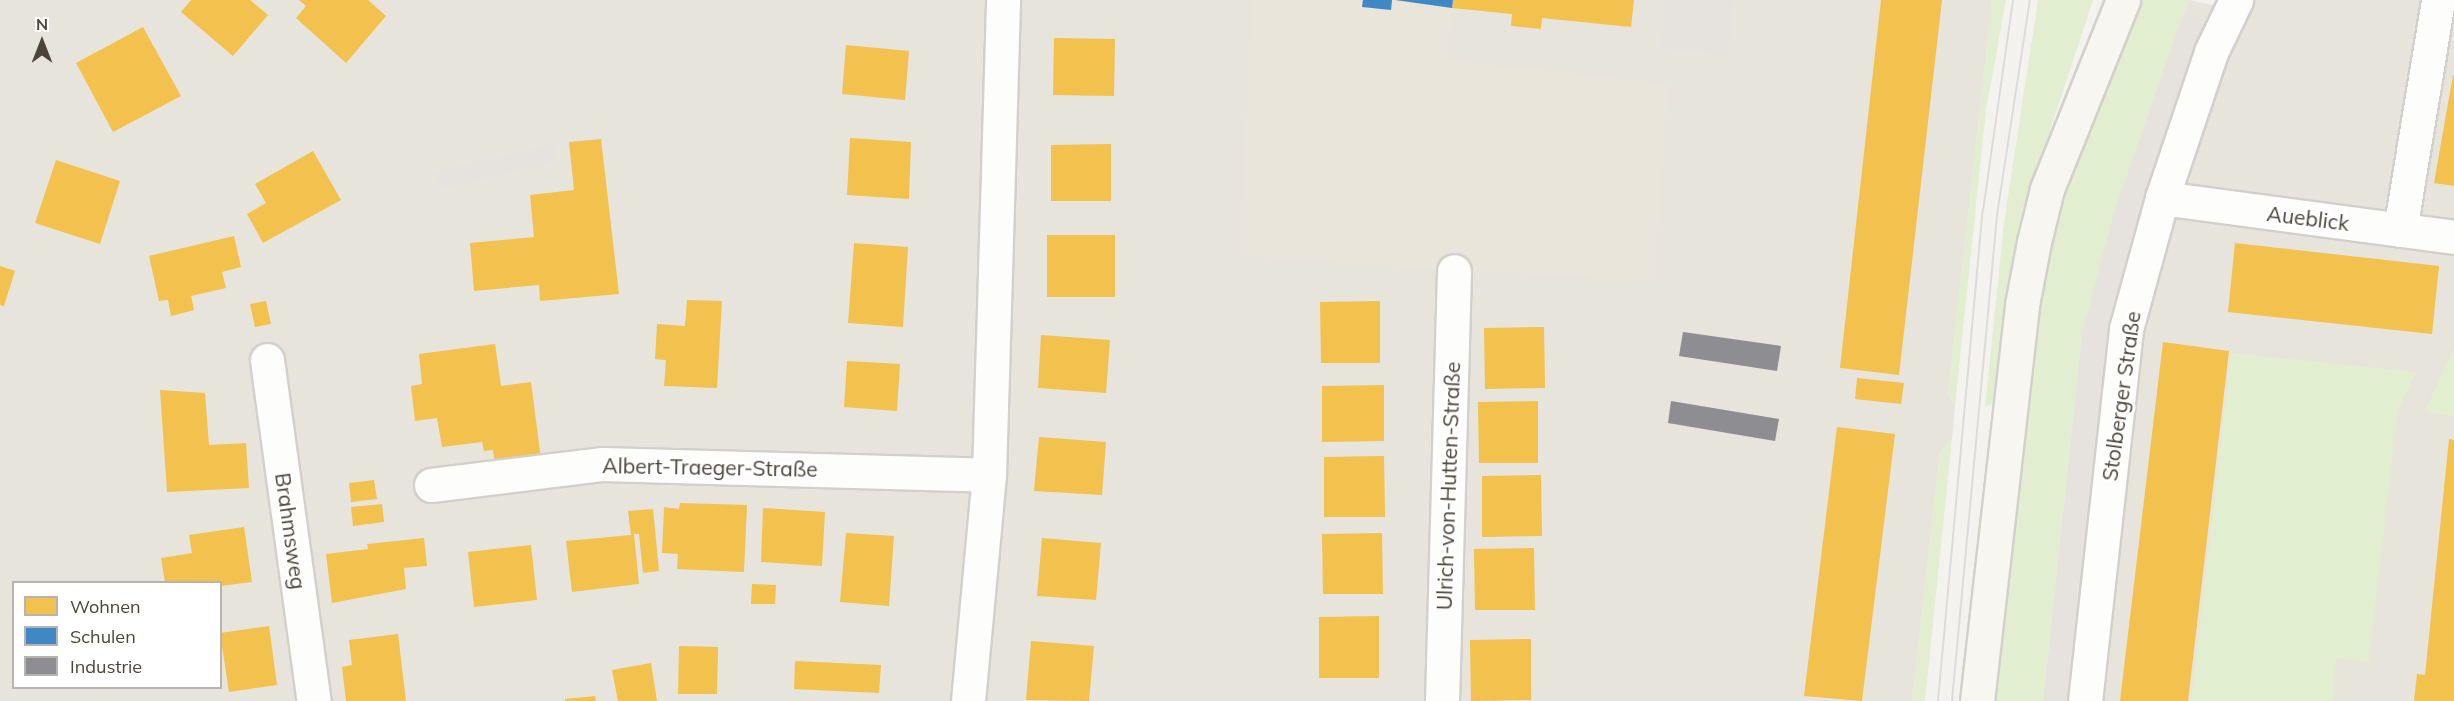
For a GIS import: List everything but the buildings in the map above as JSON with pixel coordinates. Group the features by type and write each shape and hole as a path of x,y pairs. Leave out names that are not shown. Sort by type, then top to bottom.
{"main road":[{"path":"1977,701 2022,305 2034,242 2047,189 2123,0"}],"street":[{"path":"968,701 989,475 1003,0"},
{"name":"Stolberger Straße","path":"2085,701 2126,329 2162,198 2211,52 2236,0"},
{"path":"2400,230 2438,0"},
{"name":"Aueblick","path":"2162,198 2454,237"},
{"name":"Ulrich-von-Hutten-Straße","path":"1442,701 1454,271"},
{"name":"Brahmsweg","path":"267,360 314,701"},
{"name":"Albert-Traeger-Straße","path":"431,484 603,464 989,475"}],"shaded area":[{"path":"0,0 1992,0 1948,394 1955,405 1952,439 1940,451 1912,701 0,701"},
{"path":"1252,0 1363,0 1362,7 1391,10 1392,1 1452,8 1447,60 1668,84 1654,282 1239,256"},
{"path":"1665,0 1734,0 1728,56 1660,49"},
{"path":"2189,0 2217,6 2220,0 2454,0 2454,701 2069,701 2146,195 2207,23 2184,12"},
{"path":"2184,12 2207,22 2146,195 2069,701 2043,701 2082,334 2114,212"},
{"path":"559,142 553,163 443,189 430,173"}],"green space":[{"path":"1992,0 2006,0 1986,110 1955,405 1948,394"},
{"path":"2038,0 2093,0 2018,227 1994,403 1985,407 2004,223"},
{"path":"2143,0 2189,0 2082,334 2043,701 1990,701 2050,235"},
{"path":"2454,349 2454,416 2424,412"},
{"path":"2231,353 2417,372 2398,409 2369,662 2336,659 2333,701 2191,701"},
{"path":"1952,439 1925,701 1912,701 1940,451"}],"tram line":[{"path":"1938,701 1983,211 2013,0"},
{"path":"1952,701 1997,215 2030,0"}]}
